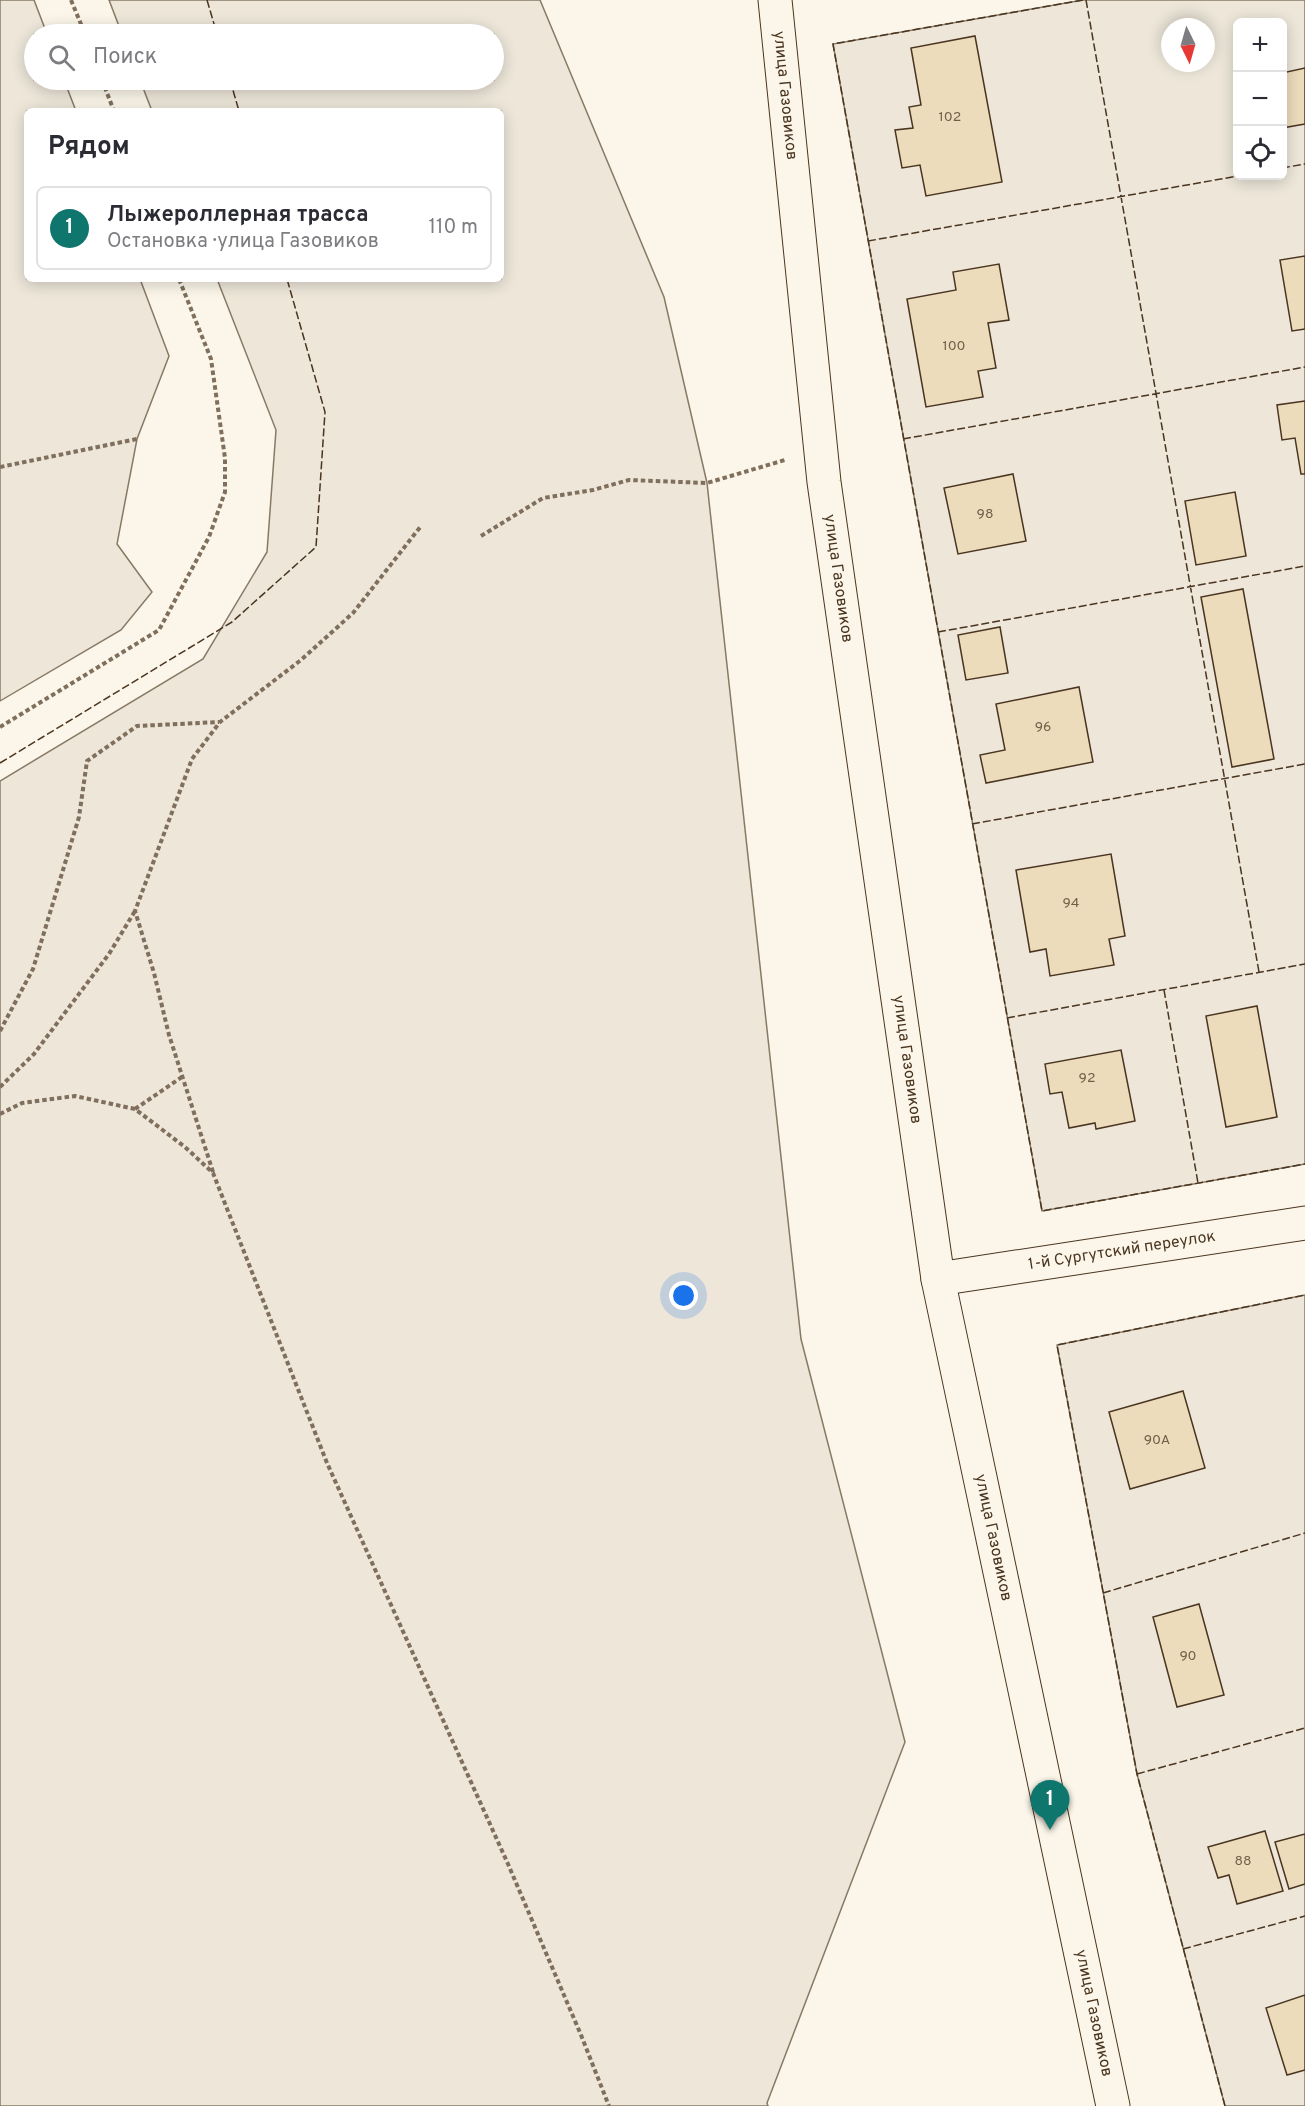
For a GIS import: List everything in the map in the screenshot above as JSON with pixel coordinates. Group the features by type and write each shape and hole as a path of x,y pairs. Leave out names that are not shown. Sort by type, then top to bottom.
{"street":[{"name":"улица Газовиков","path":"775,0 820,450 938,1279 1113,2106"},
{"name":"1-й Сургутский переулок","path":"938,1279 1305,1223"}],"path":[{"path":"71,0 81,24"},
{"path":"106,90 113,108"},
{"path":"0,727 159,630 209,537 225,492 225,458 210,359 180,282"},
{"path":"0,467 137,439"},
{"path":"482,536 543,498 593,490 629,480 707,483 820,450"},
{"path":"0,1087 34,1054 109,954 135,911 192,759 220,722 301,660 353,613 421,526"},
{"path":"0,1031 33,969 80,817 87,761 137,726 220,722"},
{"path":"135,911 182,1077 213,1173 327,1462 508,1864 609,2106"},
{"path":"135,1109 182,1077"},
{"path":"0,1114 22,1103 75,1096 135,1109 185,1147 213,1173"}],"shaded area":[{"path":"0,0 34,0 43,24 24,24 24,90 68,90 75,108 24,108 24,282 141,282 169,356 137,439 117,544 152,592 121,630 0,701"},
{"path":"109,0 540,0 664,297 707,483 801,1339 905,1742 767,2103 768,2106 0,2106 0,781 203,659 267,552 276,430 218,282 504,282 504,108 151,108 144,90 504,90 504,24 118,24"},
{"path":"1083,0 1305,0 1305,1164 1042,1211 833,44"},
{"path":"1305,1295 1305,2106 1225,2106 1137,1774 1057,1345"}],"building":[{"path":"975,36 1002,182 926,196 920,165 902,168 895,130 913,128 909,107 921,105 911,48"},
{"path":"1305,68 1305,124 1287,127 1287,72"},
{"path":"1305,256 1305,329 1292,331 1280,260"},
{"path":"999,264 1009,320 988,323 996,368 978,371 983,397 926,407 907,299 956,290 953,272"},
{"path":"1305,401 1305,474 1301,474 1295,438 1282,440 1277,405"},
{"path":"1013,474 1026,541 958,554 944,488"},
{"path":"1235,492 1246,556 1196,565 1185,501"},
{"path":"1243,589 1274,759 1232,767 1201,597"},
{"path":"1000,627 1008,673 966,680 958,635"},
{"path":"1079,687 1093,762 986,783 980,755 1005,750 996,704"},
{"path":"1111,854 1125,936 1109,939 1114,965 1050,976 1046,949 1030,952 1016,870"},
{"path":"1257,1006 1277,1117 1226,1127 1206,1016"},
{"path":"1121,1050 1135,1121 1096,1129 1095,1123 1069,1128 1062,1092 1050,1094 1045,1064"},
{"path":"1183,1391 1205,1468 1130,1489 1109,1412"},
{"path":"1199,1604 1224,1695 1177,1707 1153,1617"},
{"path":"1265,1831 1283,1891 1237,1904 1229,1875 1218,1878 1208,1847"},
{"path":"1305,1834 1305,1884 1289,1889 1275,1842"},
{"path":"1305,1995 1305,2070 1287,2075 1266,2008"}],"fence":[{"path":"207,0 214,24"},
{"path":"1083,0 833,44 1042,1211 1305,1164"},
{"path":"1086,0 1259,972"},
{"path":"233,90 238,108"},
{"path":"1287,167 1305,164"},
{"path":"868,241 1233,177"},
{"path":"0,763 232,622 316,547 325,412 288,282"},
{"path":"903,439 1305,367"},
{"path":"938,632 1305,566"},
{"path":"972,824 1305,764"},
{"path":"1007,1018 1305,964"},
{"path":"1164,990 1198,1183"},
{"path":"1225,2106 1137,1774 1057,1345 1305,1295"},
{"path":"1103,1593 1305,1533"},
{"path":"1137,1774 1305,1728"},
{"path":"1183,1949 1305,1916"}],"place":[{"name":"Лыжероллерная трасса","path":"1050,1830"}]}
